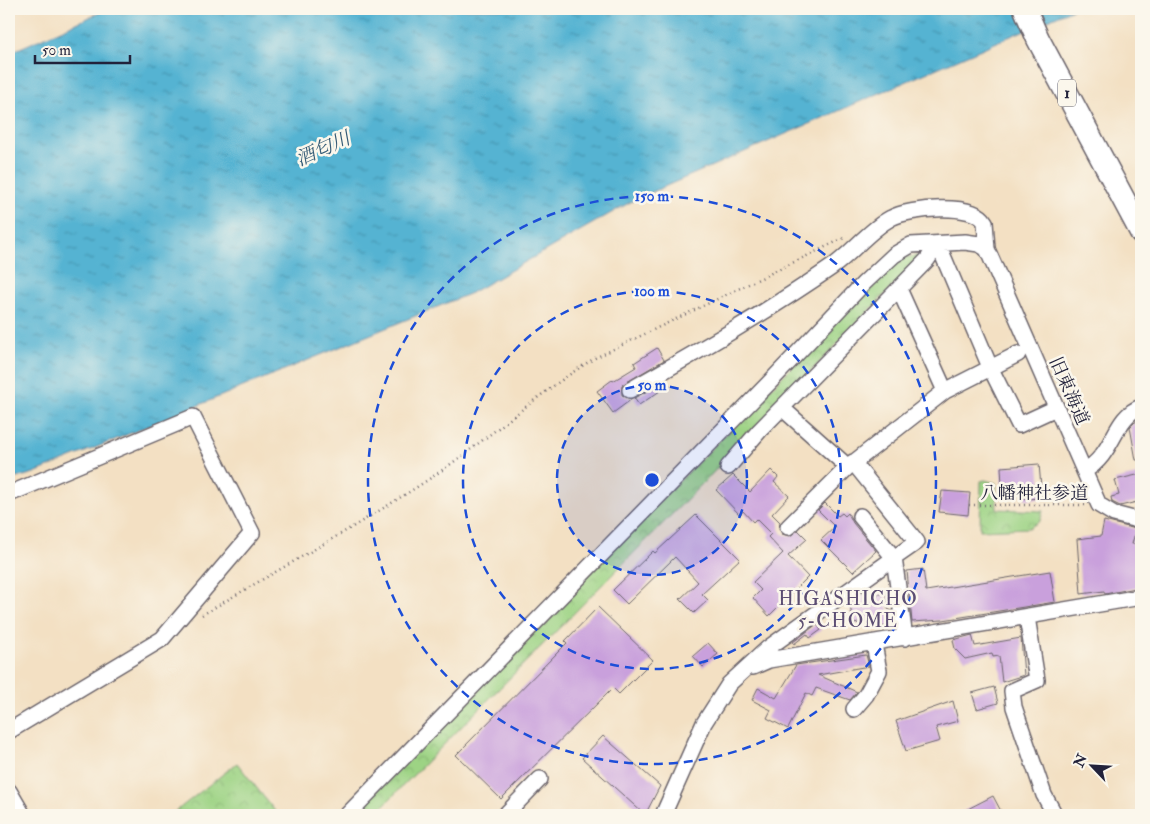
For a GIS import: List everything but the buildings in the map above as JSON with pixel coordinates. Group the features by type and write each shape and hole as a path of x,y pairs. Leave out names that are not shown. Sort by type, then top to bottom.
{"highway":[{"name":"1","path":"1025,9 1038,39 1141,232"}],"street":[{"name":"旧東海道","path":"630,390 733,332 834,266 891,218 934,210 974,212 985,222 987,249 1099,506"},
{"path":"347,815 864,283 905,247 973,243 987,249"},
{"path":"728,468 782,408 927,260 938,244"},
{"path":"938,244 990,367 1020,425 1056,408"},
{"path":"899,289 945,391"},
{"path":"788,527 851,465 945,391 1018,354"},
{"path":"1084,471 1096,464 1124,418 1141,407"},
{"path":"663,815 704,723 729,684 768,648 918,542 851,465 782,408"},
{"path":"9,494 193,417 252,533 162,639 9,731"},
{"path":"1099,506 1114,514 1141,521"},
{"path":"860,516 894,558 905,638"},
{"path":"745,671 769,660 1141,598"},
{"path":"1027,618 1037,680 1012,691 1014,706 1044,795 1055,815"},
{"path":"854,710 866,695 879,671 874,644"},
{"path":"505,815 540,780"},
{"path":"9,791 23,815"}],"path":[{"path":"195,619 420,485 482,442 567,374 595,358 850,235"},
{"name":"八幡神社参道","path":"969,505 1099,506"}],"green space":[{"path":"923,255 703,483 374,815 351,815 899,258"},
{"path":"985,480 996,483 997,509 1043,511 1040,521 1029,528 980,530 981,481"},
{"path":"237,763 278,815 171,815"}],"water":[{"name":"酒匂川","path":"108,9 1073,9 634,200 471,293 34,473 9,480 9,53"}],"district":[{"name":"HIGASHICHO 5-CHOME","path":"848,610"}]}
